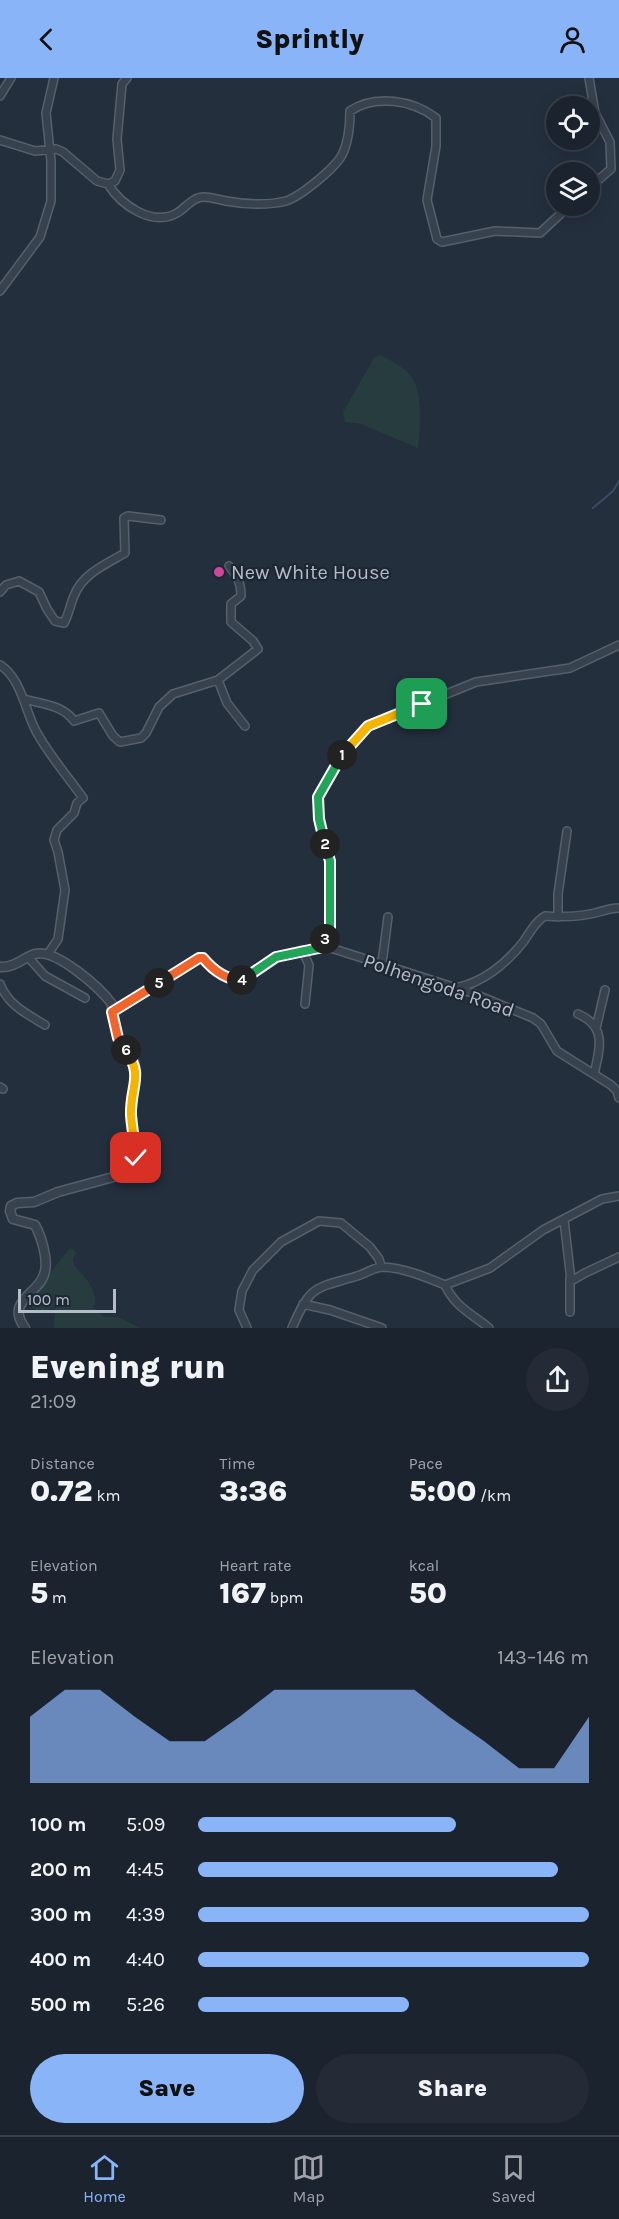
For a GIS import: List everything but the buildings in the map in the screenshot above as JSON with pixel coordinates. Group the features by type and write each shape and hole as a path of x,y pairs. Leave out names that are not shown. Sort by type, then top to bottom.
{"street":[{"path":"0,96 7,88 11,78"},
{"path":"0,291 40,237 51,201 51,161 46,113 54,78"},
{"path":"0,140 35,151 56,149 63,152 97,181 108,184 115,181 120,170 117,139 122,84 127,78"},
{"path":"589,78 594,114 610,142 611,169 600,178"},
{"path":"108,184 115,195 145,216 166,218 178,213 194,200 204,197 228,202 259,204 286,201 303,191 335,164 342,154 350,131 350,111 358,105 369,102 393,100 423,108 436,118 436,146 427,200 437,239 442,242 495,231 540,233 558,216"},
{"path":"0,592 6,585 19,581 39,592 46,609 55,621 64,623 74,594 83,581 97,569 125,553 124,518 128,516 161,520"},
{"path":"24,699 62,709 68,712 74,721 99,712 113,736 120,742 141,738 146,733 159,707 173,694 218,680 258,649 253,641 231,622 231,604 241,596 241,587 239,579 230,566"},
{"path":"319,948 330,931 330,861 319,819 318,797 339,759 368,726 476,682 570,668 619,645"},
{"path":"0,665 8,670 24,699 37,733 83,798 77,803 74,813 57,831 54,840 65,890 58,939 48,954"},
{"path":"218,680 227,704 245,726"},
{"path":"558,917 558,894 567,831"},
{"path":"452,988 467,986 486,976 518,948 545,916 595,913 619,908"},
{"path":"382,963 388,917"},
{"name":"Polhengoda Road","path":"112,1012 199,958 203,958 212,969 223,975 235,980 244,980 276,957 319,948 331,948 472,993 533,1018 540,1024 557,1051 611,1084 619,1098"},
{"path":"302,951 309,965 305,1004"},
{"path":"0,967 7,967 34,954 48,954 63,961 104,994 112,1004 118,1038 134,1062 136,1072 131,1113 136,1158 128,1173 58,1192 34,1202 17,1203 11,1206 10,1211 13,1218 35,1225 42,1238 45,1272 39,1283 24,1299 18,1313 19,1320 25,1328"},
{"path":"29,958 45,976 85,998"},
{"path":"0,984 4,993 17,1008 45,1025"},
{"path":"596,1028 605,990"},
{"path":"578,1014 587,1018 596,1028 600,1038 600,1050 594,1074"},
{"path":"292,1328 303,1304 321,1286 359,1276 381,1266 421,1275 446,1285 490,1268 543,1230 602,1199 619,1196"},
{"path":"564,1220 570,1278 570,1312"},
{"path":"247,1328 239,1310 242,1291 253,1270 281,1242 319,1221 341,1223 370,1247 381,1266"},
{"path":"570,1278 573,1280 619,1257"},
{"path":"446,1285 451,1296 464,1310 489,1328"},
{"path":"303,1304 330,1310 381,1328"}],"green space":[{"path":"380,355 404,369 414,381 420,405 418,448 361,424 345,422 343,412 374,358"},
{"path":"70,1248 76,1253 73,1259 74,1265 94,1293 95,1305 92,1306 104,1317 118,1317 140,1328 54,1328 55,1309 58,1305 43,1311 29,1306 29,1299"}],"waterway":[{"path":"593,508 613,491 619,481"}],"place":[{"name":"New White House","path":"219,572"}],"route":[{"path":"136,1158 131,1113 136,1072 134,1062 118,1038 112,1012 199,958 203,958 212,969 223,975 235,980 244,980 276,957 319,948 330,931 330,861 319,819 318,797 339,759 368,726 422,704"}]}
